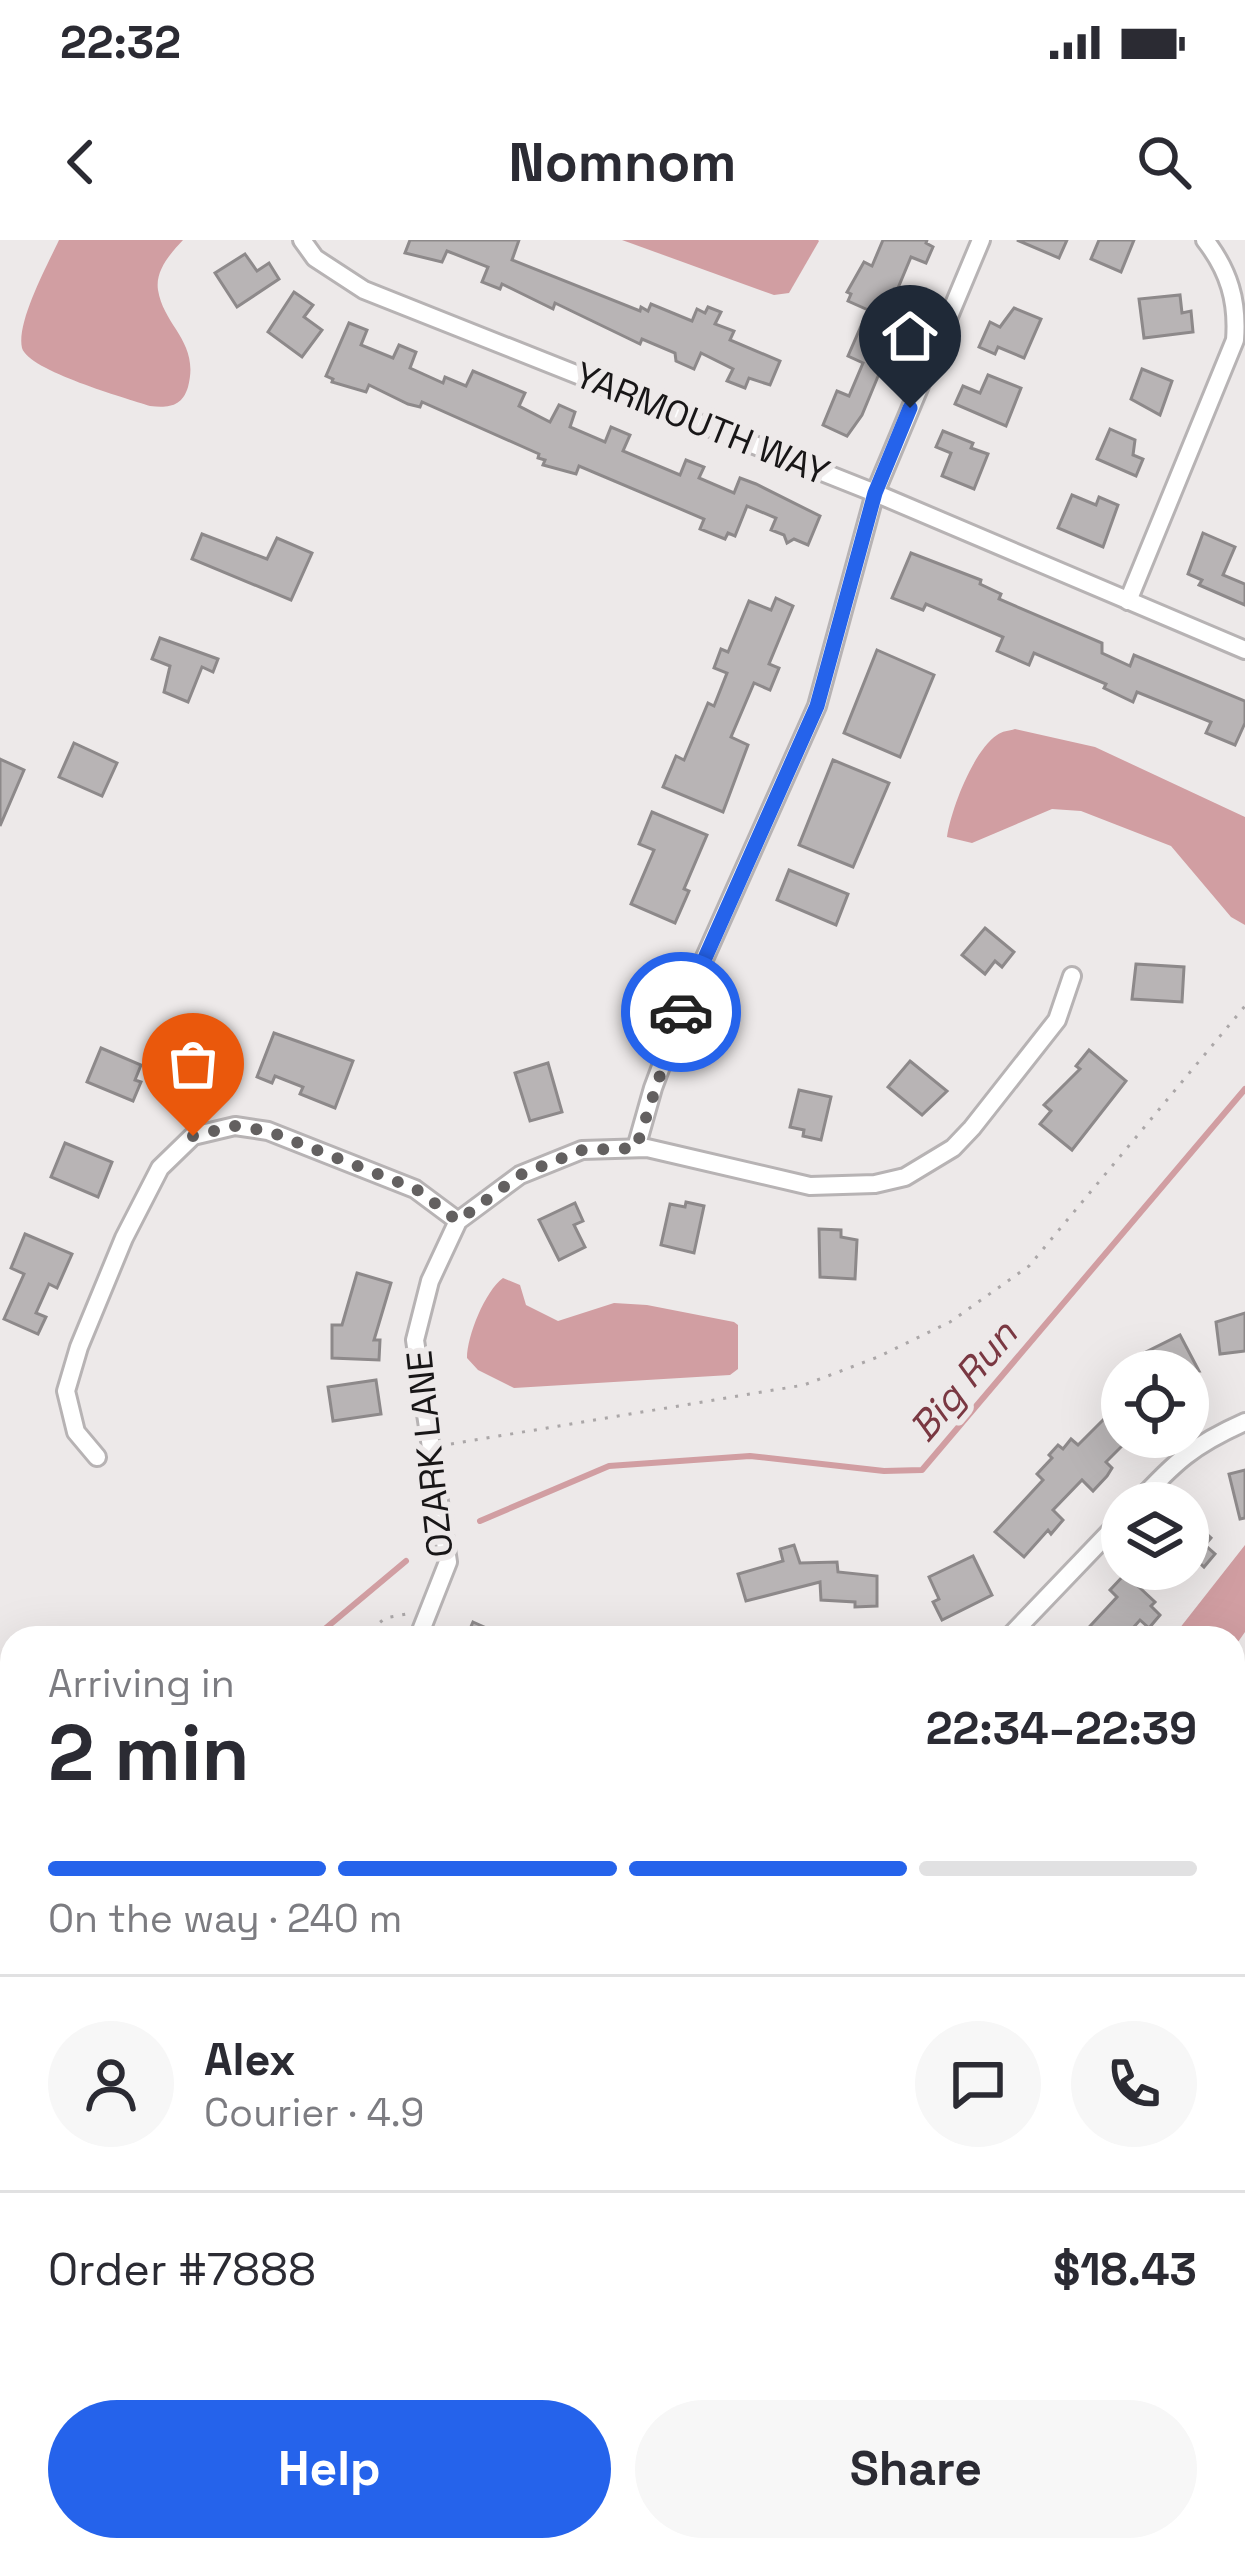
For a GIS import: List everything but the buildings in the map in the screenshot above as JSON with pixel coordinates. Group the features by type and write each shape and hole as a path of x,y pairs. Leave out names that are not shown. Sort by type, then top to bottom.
{"street":[{"name":"YARMOUTH WAY","path":"302,240 315,258 364,290 875,493 1245,650"},
{"path":"636,1148 685,1002 817,706 875,493 981,240"},
{"path":"1128,601 1235,340 1234,294 1226,270 1205,240"},
{"name":"OZARK LANE","path":"423,1626 448,1562 415,1340 430,1281 458,1221 520,1175 582,1150 636,1148 810,1186 861,1186 905,1177 953,1148 972,1128 1057,1020 1072,976"},
{"path":"98,1457 76,1432 66,1391 79,1347 124,1238 160,1168 193,1136 235,1126 268,1131 416,1189 458,1221"},
{"path":"1159,1482 1202,1441 1245,1422"},
{"path":"1019,1626 1101,1541"}],"path":[{"path":"429,1448 804,1385 878,1358 950,1322 1029,1266 1245,1006"},
{"path":"373,1626 394,1614 428,1614"}],"shaded area":[{"path":"59,240 183,240 165,262 158,283 162,303 189,358 188,387 178,402 150,406 101,390 42,366 22,348 28,309"},
{"path":"622,240 819,241 789,293 774,295"},
{"path":"1015,729 1095,747 1245,817 1245,925 1231,917 1171,846 1081,811 1052,809 972,843 947,837 958,797 980,754 997,735"},
{"path":"503,1278 520,1285 526,1305 558,1321 614,1303 734,1322 738,1325 738,1369 730,1375 514,1388 478,1370 467,1358 478,1315"},
{"path":"1245,1545 1245,1626 1181,1626"}],"waterway":[{"name":"Big Run","path":"480,1521 609,1466 750,1456 884,1471 922,1470 1245,1089"},
{"name":"Big Run","path":"328,1626 406,1561"}],"way so far":[{"path":"193,1136 235,1126 268,1131 416,1189 458,1221 520,1175 582,1150 636,1148 681,1012"}],"route":[{"path":"681,1012 817,706 875,493 910,408"}]}
